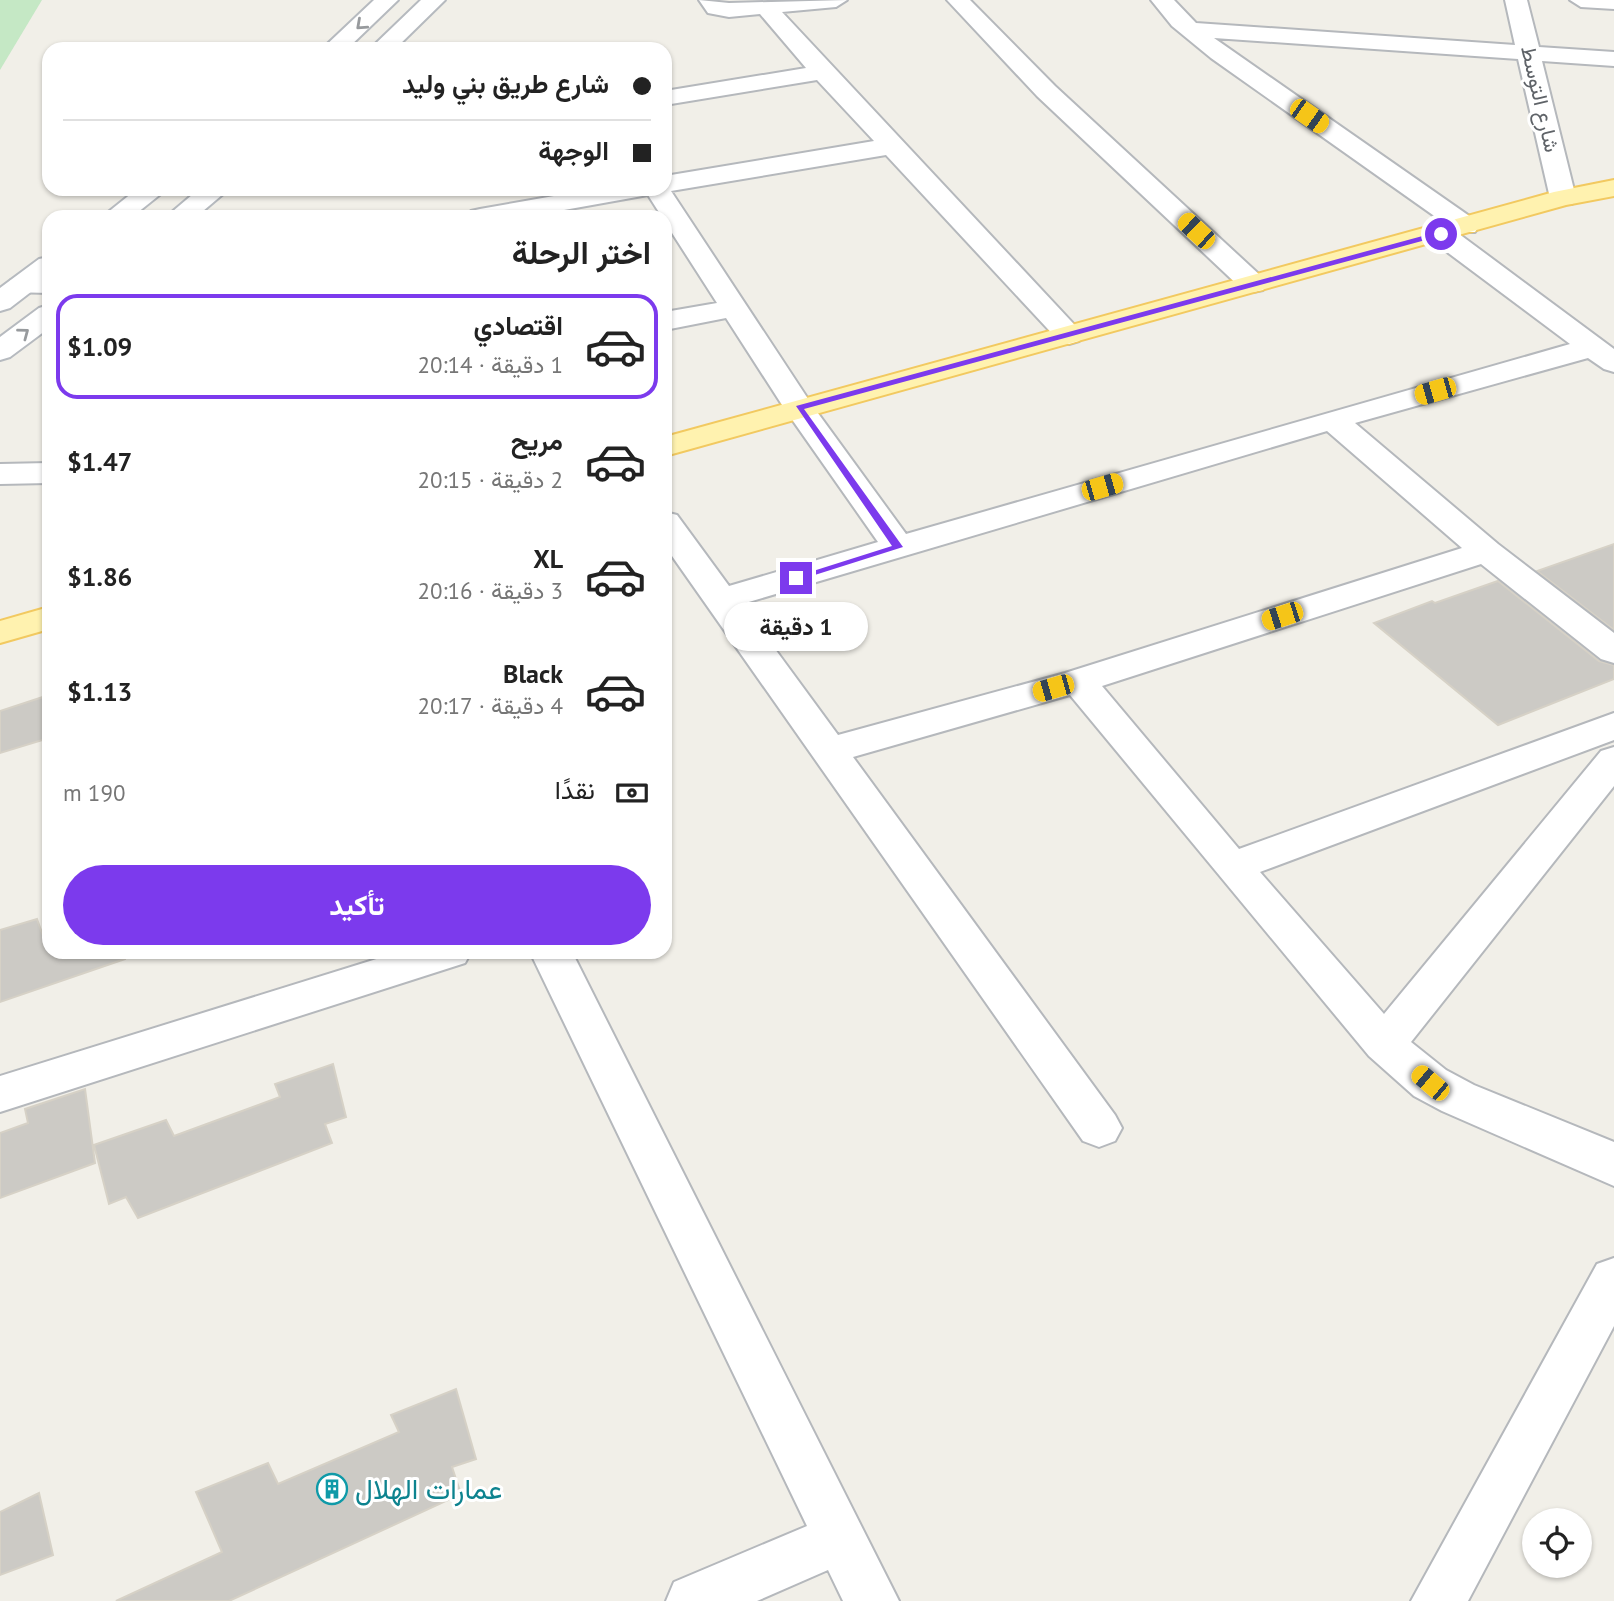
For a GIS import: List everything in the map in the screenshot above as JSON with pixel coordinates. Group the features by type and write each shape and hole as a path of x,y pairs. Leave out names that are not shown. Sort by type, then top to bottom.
{"main road":[{"path":"672,445 1563,198 1614,188"},
{"path":"0,632 42,620"}],"street":[{"path":"342,42 387,0"},
{"path":"389,42 434,0"},
{"path":"710,0 712,5 722,9 835,0"},
{"path":"958,0 1046,91 1253,284"},
{"path":"1162,0 1190,29 1454,230 1602,355"},
{"name":"شارع التوسط","path":"1516,0 1563,198"},
{"path":"1581,0 1614,2"},
{"path":"766,7 823,72 1069,335"},
{"path":"1190,29 1614,59"},
{"path":"672,97 823,72"},
{"path":"672,183 892,146"},
{"path":"125,210 144,196"},
{"path":"188,210 207,196"},
{"path":"520,210 599,196"},
{"path":"672,212 799,408 898,547"},
{"path":"10,294 42,270"},
{"path":"10,294 42,287"},
{"path":"672,319 735,308"},
{"path":"0,351 42,319"},
{"path":"719,600 1332,419 1602,355"},
{"path":"1332,419 1486,551 1614,651"},
{"path":"0,474 42,472"},
{"path":"672,532 1099,1128"},
{"path":"828,751 1079,681 1486,551"},
{"path":"1079,681 1232,867 1384,1044 1430,1083 1458,1098 1598,1156 1614,1167"},
{"path":"1232,867 1614,726"},
{"path":"1384,1044 1614,760"},
{"path":"0,1094 428,959"},
{"path":"554,959 872,1601"},
{"path":"1438,1601 1614,1279"},
{"path":"694,1601 841,1538"}],"green space":[{"path":"0,0 42,0 0,70"}],"building":[{"path":"1614,544 1614,630 1537,571"},
{"path":"1498,581 1599,661 1614,665 1614,679 1498,725 1374,623 1432,601 1435,603"},
{"path":"42,697 42,740 0,753 0,711"},
{"path":"37,919 42,933 42,959 125,959 0,1002 0,930"},
{"path":"333,1064 346,1117 325,1124 332,1143 138,1218 126,1197 109,1204 94,1145 166,1120 174,1136 280,1097 275,1084"},
{"path":"85,1089 95,1163 0,1198 0,1133 28,1123 25,1109"},
{"name":"عمارات الهلال","path":"456,1389 476,1459 452,1467 461,1494 229,1601 116,1601 222,1552 196,1492 268,1463 278,1484 399,1432 391,1415"},
{"path":"39,1493 53,1555 0,1575 0,1512"}],"place":[{"name":"عمارات الهلال","path":"332,1489"}],"route":[{"path":"796,578 898,547 799,408 1441,234"}]}
